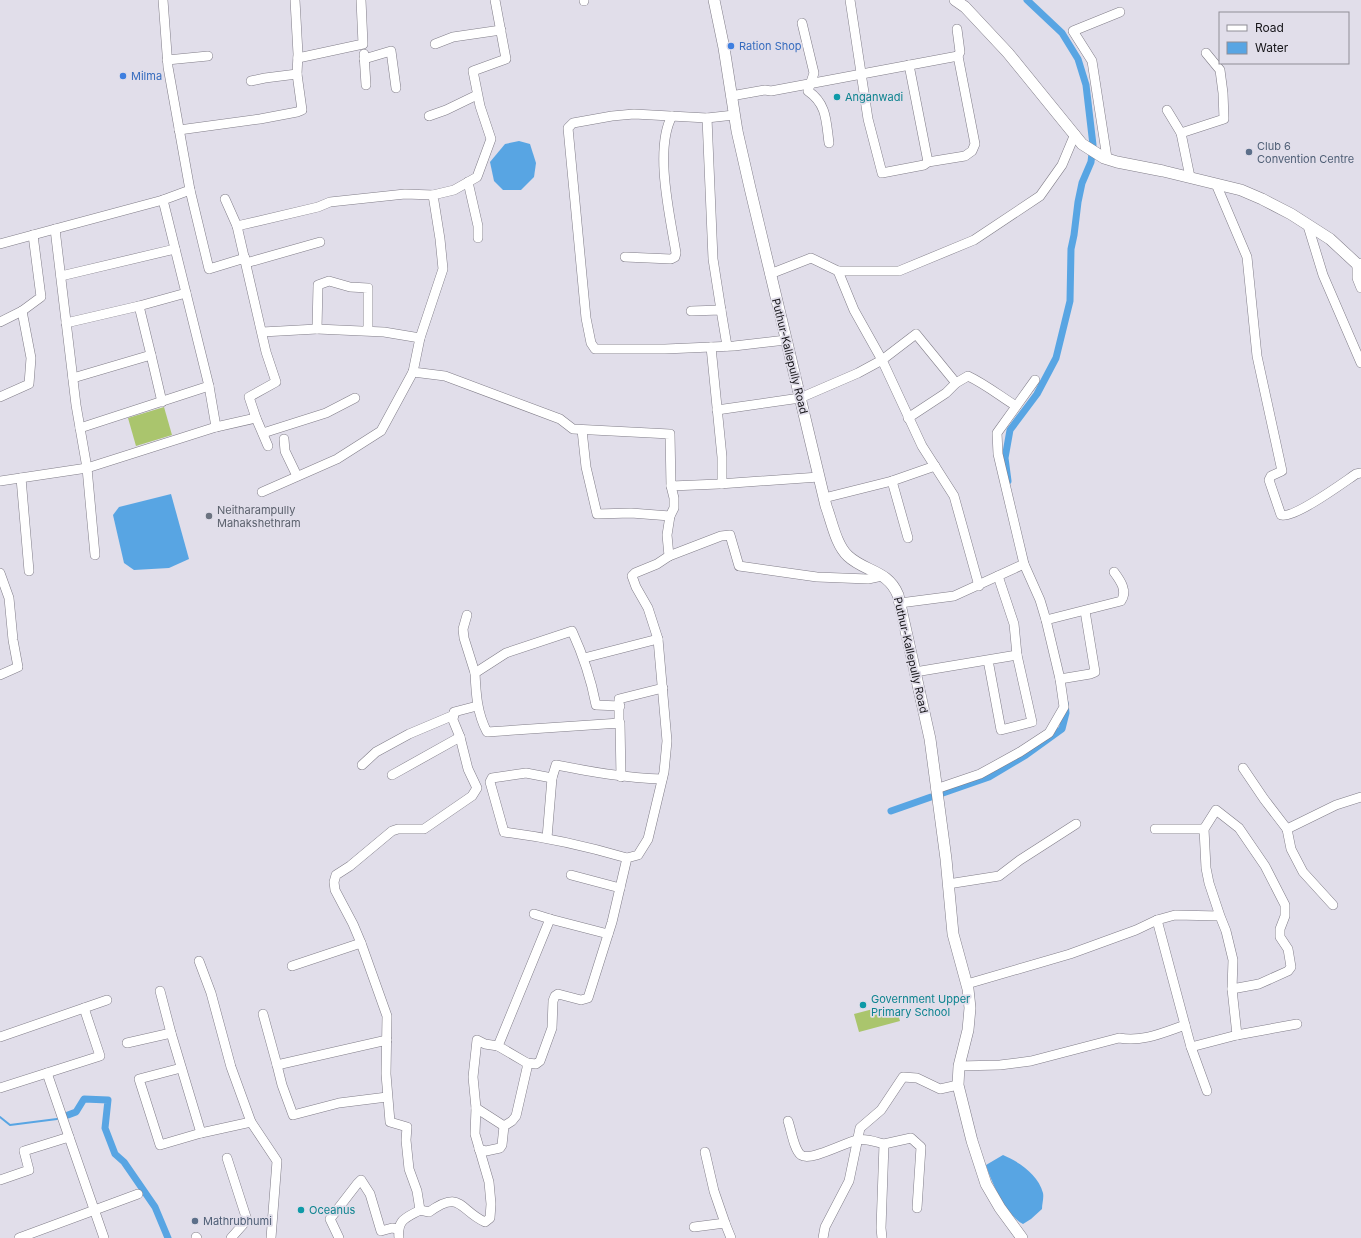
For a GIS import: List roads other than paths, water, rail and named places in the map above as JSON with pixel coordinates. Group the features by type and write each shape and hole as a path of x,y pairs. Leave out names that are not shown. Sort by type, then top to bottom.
{"main road":[{"name":"Puthur-Kallepully Road","path":"714,0 724,48 734,115 770,274 824,498 840,544 848,556 857,563 882,576 894,585 900,603 930,739 946,859 953,934 967,984 970,1008 968,1030 959,1066 958,1085 975,1154 986,1184 1000,1208 1022,1238"},
{"path":"955,0 965,7 1008,53 1082,144 1105,158 1117,162 1138,165 1241,190 1262,199 1291,214 1330,239 1359,263"}],"street":[{"path":"163,0 167,60 190,190 209,269 320,242"},
{"path":"179,130 260,119 302,110 297,74 298,58 295,0"},
{"path":"361,0 366,85"},
{"path":"237,226 318,207 330,202 405,194 433,195 454,190 477,177 491,139 480,106 472,71 506,59 495,0"},
{"path":"850,0 868,119 882,172 965,156 972,151 975,144 958,56 960,52 957,29"},
{"path":"1105,158 1092,61 1073,31 1120,12"},
{"path":"802,23 814,73 808,91 816,97 822,105 829,143"},
{"path":"435,44 453,37 501,30"},
{"path":"298,58 363,44"},
{"path":"364,59 391,51 396,88"},
{"path":"1181,133 1224,119 1220,70 1206,53"},
{"path":"167,60 208,56"},
{"path":"731,96 810,84 958,56"},
{"path":"909,66 928,162"},
{"path":"251,81 297,74"},
{"path":"429,116 478,95"},
{"path":"1166,110 1181,133 1190,177"},
{"path":"734,115 707,118 652,114 612,116 573,123 568,128 586,318 591,344 595,349 712,347 786,340"},
{"path":"625,257 675,257 676,253 666,191 664,155 666,126 672,116"},
{"path":"707,118 713,259 727,346"},
{"path":"770,274 811,258 838,271 899,271 974,240 1040,196 1062,165 1075,134"},
{"path":"468,182 478,226 478,238"},
{"path":"1216,184 1247,257 1257,356 1282,471 1271,476 1269,480 1281,516 1285,516 1318,500 1356,474 1361,473"},
{"path":"0,244 163,200 190,190"},
{"path":"262,492 337,459 381,431 413,372 420,338 443,269 433,195"},
{"path":"224,199 237,226 266,352 276,382 249,397 268,446"},
{"path":"163,200 209,386 216,427"},
{"path":"1308,226 1323,275 1361,363"},
{"path":"56,229 73,378 87,468 95,555"},
{"path":"0,322 22,311 42,298 33,235"},
{"path":"61,276 175,249"},
{"path":"1359,263 1357,278 1361,288"},
{"path":"838,271 854,310 882,360 922,446 954,496 979,586"},
{"path":"317,328 318,285 329,281 350,286 368,288 368,331"},
{"path":"66,323 139,306 186,293"},
{"path":"139,306 162,402"},
{"path":"690,311 721,310"},
{"path":"0,397 29,384 31,358 22,311"},
{"path":"262,332 317,328 384,332 420,338"},
{"path":"717,410 800,398 858,373 882,360 916,334 956,383"},
{"path":"712,347 722,457 722,484"},
{"path":"73,378 151,356"},
{"path":"413,372 445,376 560,419 573,429 670,434 671,486 674,498 674,508 670,516 668,535 669,556"},
{"path":"908,418 946,393 956,383 968,376 982,382 1016,406"},
{"path":"936,789 980,774 1020,752 1049,733 1064,707 1060,679 1046,620 1040,600 1024,564 998,454 997,433 1035,380"},
{"path":"80,428 209,386"},
{"path":"263,434 326,413 355,398"},
{"path":"0,481 87,468 216,427 256,418"},
{"path":"582,430 586,467 597,514 631,513 670,516"},
{"path":"284,440 285,451 297,476"},
{"path":"824,498 892,481 935,466"},
{"path":"671,486 819,477"},
{"path":"21,478 29,571"},
{"path":"892,481 908,538"},
{"path":"552,778 526,773 492,778 490,782 504,832 547,838 586,846 627,858 638,855 648,839 662,779 667,741 658,638 648,608 636,587 632,576 635,573 657,564 669,556 720,536 730,535 739,566 817,577 868,579 882,576"},
{"path":"900,603 954,596 979,586 1024,564"},
{"path":"1046,620 1123,600 1122,583 1114,572"},
{"path":"0,573 9,598 13,640 18,667 0,676"},
{"path":"988,660 1001,730 1032,722 1017,655 1014,624 998,576"},
{"path":"1060,679 1096,672 1085,611"},
{"path":"467,616 463,629 464,638 475,673 477,706 487,732 619,723"},
{"path":"475,673 506,653 572,631 591,678 596,705 619,706"},
{"path":"584,658 658,638"},
{"path":"915,672 1017,655"},
{"path":"620,776 619,699 663,688"},
{"path":"362,765 376,752 409,734 454,715 454,712 477,706"},
{"path":"420,1210 417,1191 409,1169 406,1140 407,1127 390,1122 386,1074 387,1016 361,943 335,890 334,882 336,875 350,866 392,831 398,829 424,829 472,796 477,788 468,769 454,720 454,715"},
{"path":"392,775 460,737"},
{"path":"547,838 552,778 556,765 634,778 662,779"},
{"path":"1243,768 1287,829 1291,849 1303,872 1333,905"},
{"path":"1287,829 1336,805 1361,797"},
{"path":"1232,989 1259,984 1288,971 1291,966 1288,949 1280,936 1280,929 1286,910 1285,905 1265,866 1239,828 1216,810 1204,829 1206,868 1209,883 1226,931 1233,960 1232,989 1237,1035"},
{"path":"948,884 999,876 1020,860 1076,824"},
{"path":"1155,829 1204,829"},
{"path":"339,1238 330,1219 361,1180 370,1194 381,1231 392,1228 398,1233 402,1221 420,1210 429,1212 448,1201 459,1202 485,1222 490,1218 491,1204 489,1182 475,1134 476,1108 473,1077 477,1040 485,1044 498,1046 527,1063 536,1064 540,1061 552,1028 553,1001 555,996 558,994 581,1000 588,998 608,934 627,858"},
{"path":"570,875 620,888"},
{"path":"534,914 608,934"},
{"path":"967,984 1070,954 1136,930 1157,920 1175,915 1220,916"},
{"path":"498,1046 550,919"},
{"path":"1157,920 1191,1047 1207,1091"},
{"path":"292,966 361,943"},
{"path":"199,961 211,993 231,1067 251,1122 277,1161 271,1238"},
{"path":"160,991 200,1133"},
{"path":"0,1037 107,1000"},
{"path":"0,1088 100,1056 84,1008"},
{"path":"262,1014 282,1085 293,1115 339,1103 387,1097"},
{"path":"1191,1047 1237,1035 1297,1024"},
{"path":"959,1066 1000,1066 1031,1061 1119,1038 1129,1040 1143,1039 1185,1025"},
{"path":"127,1043 171,1033"},
{"path":"277,1065 387,1040"},
{"path":"504,1126 512,1121 516,1116 527,1063"},
{"path":"181,1068 139,1079 160,1145 200,1133 251,1122"},
{"path":"47,1073 104,1238"},
{"path":"823,1238 825,1227 849,1181 860,1128 881,1110 903,1077 917,1078 940,1089 958,1085"},
{"path":"476,1108 504,1126"},
{"path":"788,1121 797,1150 801,1155 806,1157 858,1139 884,1144 911,1138 921,1147 917,1208"},
{"path":"479,1149 486,1151 500,1148 502,1145 504,1126"},
{"path":"0,1180 29,1170 24,1152 69,1137"},
{"path":"882,1238 881,1228 884,1144"},
{"path":"705,1152 714,1191 731,1238"},
{"path":"227,1158 247,1220 231,1238"},
{"path":"19,1238 138,1194"},
{"path":"694,1226 725,1223"}],"water":[{"path":"519,141 530,144 536,163 534,177 521,190 503,190 494,181 490,162 505,144"},
{"path":"171,494 189,559 169,568 134,570 124,563 113,515 119,507"},
{"path":"1003,1155 1021,1165 1032,1174 1041,1186 1043,1193 1042,1209 1023,1224 1011,1214 1000,1198 986,1165"}],"waterway":[{"path":"1008,481 1005,458 1010,430 1037,394 1056,358 1070,301 1071,249 1078,202 1082,183 1091,162 1093,145 1086,85 1078,59 1062,33 1027,0"},
{"path":"943,793 989,777 1026,755 1062,729 1066,713 1065,703"},
{"path":"891,811 931,797"},
{"path":"68,1115 76,1112 84,1099 108,1100 105,1128 115,1154 124,1162 155,1207 168,1238"},
{"path":"0,1117 10,1125 57,1119"}],"place":[{"name":"Ration Shop","path":"731,46"},
{"name":"Milma","path":"123,76"},
{"name":"Anganwadi","path":"837,97"},
{"name":"Club 6 Convention Centre","path":"1249,152"},
{"name":"Neitharampully Mahakshethram","path":"209,516"},
{"name":"Government Upper Primary School","path":"863,1005"},
{"name":"Oceanus","path":"301,1210"},
{"name":"Mathrubhumi","path":"195,1221"}]}
